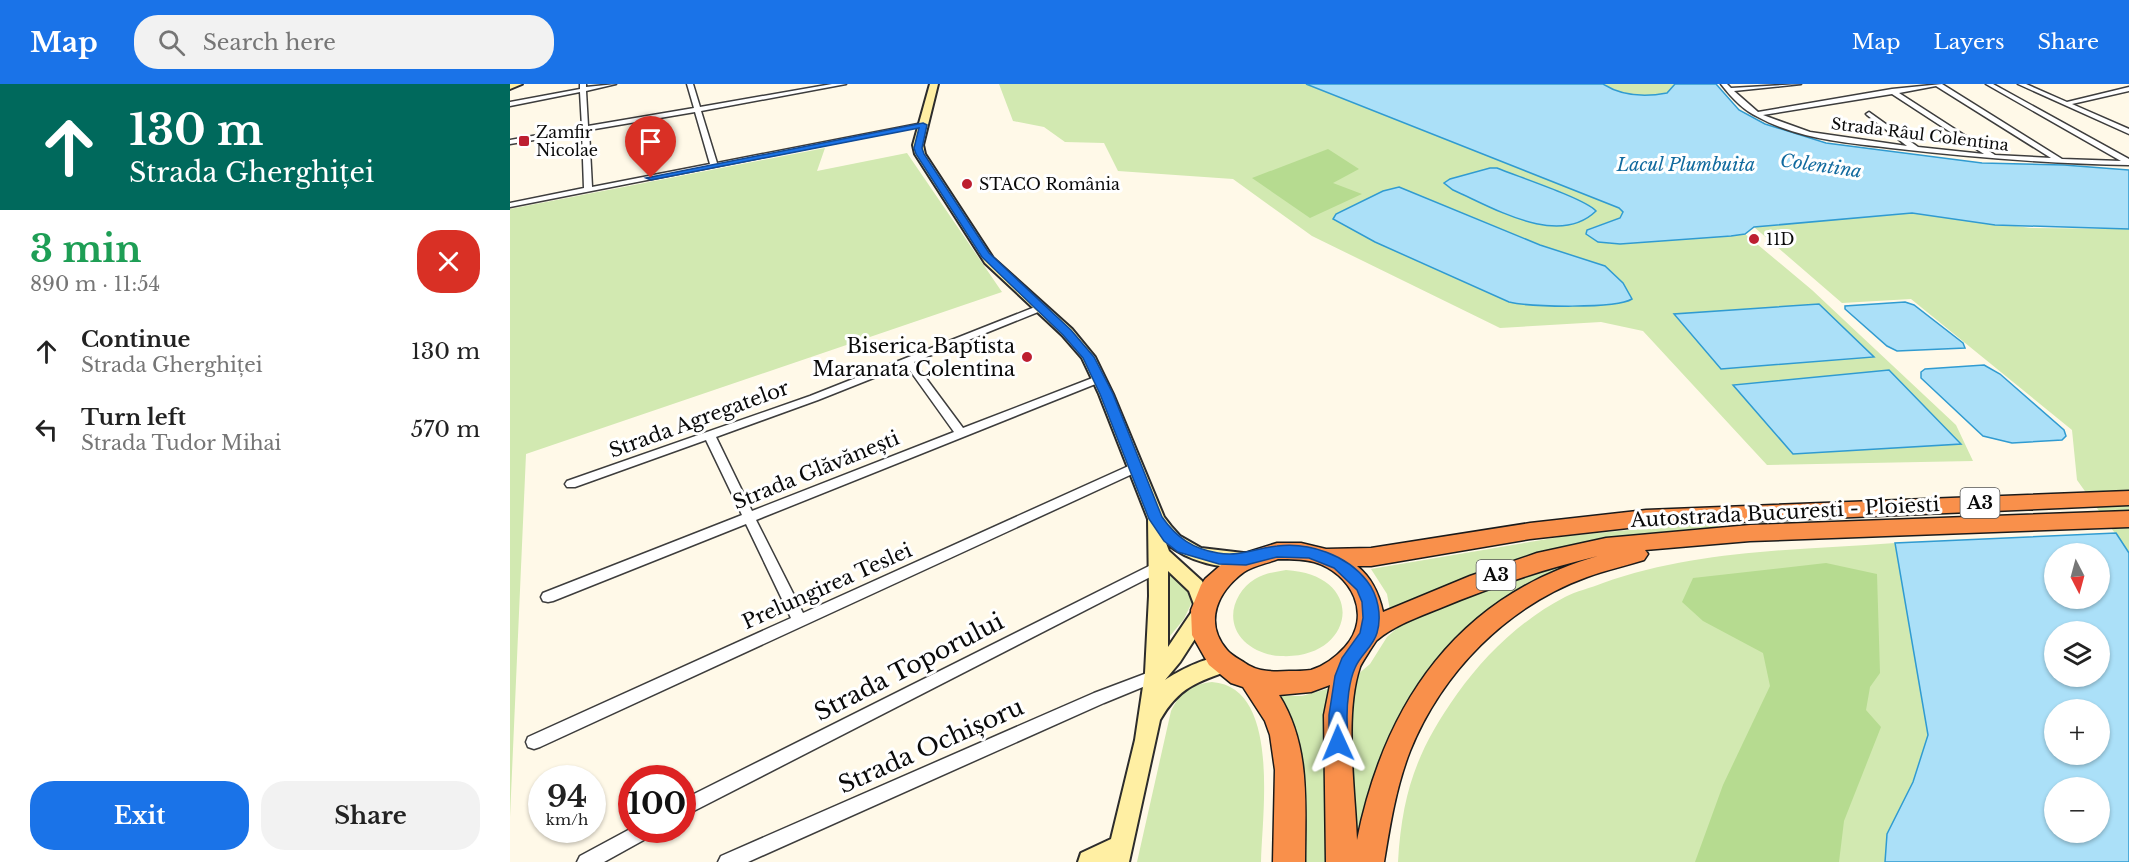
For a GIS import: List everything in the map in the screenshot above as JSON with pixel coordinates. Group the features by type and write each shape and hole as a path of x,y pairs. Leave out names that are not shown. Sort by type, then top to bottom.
{"highway":[{"name":"Autostrada Bucuresti - Ploiesti","path":"1835,519 2129,498"},
{"name":"Autostrada Bucuresti - Ploiesti","path":"1326,557 1371,557 1586,524 1646,518 2129,519"},
{"name":"A3","path":"1369,633 1386,622 1438,598 1537,562 1633,542 1750,533 1835,519"},
{"path":"1368,862 1377,805 1393,754 1429,685 1444,665 1471,638 1533,591 1598,564 1659,549 1715,541 1750,533"},
{"name":"A3","path":"1286,551 1326,557 1346,569 1363,587 1370,602 1369,633 1364,644 1348,663 1332,673 1293,684 1273,684 1253,680 1224,664 1206,641 1203,609 1209,591 1219,578 1246,560 1261,554 1286,551"},
{"name":"A3","path":"1342,862 1338,715 1348,663"},
{"name":"A3","path":"1253,680 1278,719 1286,746 1289,790 1289,862"}],"main road":[{"path":"510,86 518,84"},
{"path":"934,84 918,151 989,260 1075,341 1088,357 1137,467 1156,519 1169,537 1183,548 1219,559 1246,560"},
{"path":"1090,862 1119,854 1150,722 1155,676 1158,547 1156,519"},
{"path":"1155,676 1173,656 1203,609 1198,587 1166,559 1158,547"},
{"path":"1150,722 1160,699 1173,685 1194,673 1224,664"}],"street":[{"path":"510,104 583,87 613,84"},
{"path":"690,84 714,165"},
{"path":"794,84 799,92"},
{"path":"510,142 843,84"},
{"path":"1726,87 1798,84"},
{"path":"1757,114 1938,84 2060,160"},
{"path":"1989,84 2129,163"},
{"path":"2026,85 2129,132"},
{"path":"583,87 588,190"},
{"name":"Strada Râul Colentina","path":"1726,87 1757,114 1784,126 1815,135 1994,158 2129,163"},
{"path":"2066,104 2129,89"},
{"path":"1892,91 1994,158"},
{"path":"1869,114 1918,150"},
{"path":"510,205 923,125"},
{"name":"Strada Agregatelor","path":"571,484 908,361 1040,308"},
{"path":"908,361 960,432"},
{"name":"Strada Glăvănești","path":"548,597 960,432 1099,379"},
{"path":"709,435 799,620"},
{"name":"Prelungirea Teslei","path":"534,742 1137,467"},
{"name":"Strada Toporului","path":"696,802 1157,567"},
{"name":"Strada Ochișoru","path":"727,862 1099,698 1155,676"},
{"path":"586,862 621,843"}],"green space":[{"path":"999,84 1306,84 1619,208 1623,212 1620,218 1591,228 1610,244 1745,234 1812,290 1956,425 1973,461 1767,465 1643,331 1601,322 1500,328 1312,236 1233,179 1118,171 1104,143 1065,142 1044,127 1013,121"},
{"path":"1603,84 1675,84 1667,93 1643,95 1618,91"},
{"path":"825,148 817,171 907,153 1002,292 526,454 510,817 510,209"},
{"path":"1328,149 1359,169 1333,183 1362,194 1310,218 1252,178"},
{"path":"1912,213 2031,228 2129,229 2129,553 2077,480 2072,430 1911,299 1842,303 1754,227"},
{"path":"1716,522 1718,527 1639,535 1569,547 1390,610 1387,594 1371,569 1565,536"},
{"path":"1895,543 1928,735 1913,782 1887,834 1885,862 1398,862 1408,793 1431,734 1457,694 1480,665 1519,627 1549,606 1569,595 1603,583 1674,564 1747,553"},
{"path":"1603,554 1558,571 1509,598 1471,626 1440,657 1415,691 1394,729 1377,770 1365,814 1356,862 1347,716 1357,675 1370,664 1387,637 1403,623 1429,610 1531,572"},
{"path":"1826,563 1877,574 1880,673 1870,687 1866,710 1881,727 1844,821 1839,862 1695,862 1723,785 1770,686 1763,653 1703,621 1682,602 1693,578"},
{"path":"1286,570 1313,575 1331,586 1340,600 1342,616 1337,632 1325,645 1306,654 1276,656 1256,650 1244,641 1234,625 1234,607 1242,591 1255,579"},
{"path":"1165,571 1188,589 1192,602 1184,619 1161,647"},
{"path":"1212,682 1234,689 1249,705 1258,728 1263,756 1264,785 1261,862 1137,862 1171,711 1187,690"},
{"path":"1330,688 1330,862 1303,862 1299,743 1291,717 1281,696 1302,696"}],"water":[{"name":"Lacul Plumbuita","path":"1306,84 1603,84 1626,93 1651,95 1667,93 1675,84 1716,84 1739,110 1765,124 1826,143 1982,163 2064,165 2129,170 2129,229 1995,225 1912,213 1754,227 1745,234 1731,236 1620,244 1598,242 1586,234 1587,230 1620,218 1623,212 1619,208"},
{"path":"1497,168 1565,194 1596,211 1581,221 1563,226 1544,225 1505,214 1453,190 1444,183 1450,179"},
{"path":"1399,187 1540,245 1605,266 1623,283 1632,299 1592,306 1553,306 1509,302 1375,242 1333,219 1336,214 1383,191"},
{"path":"1905,302 1914,305 1963,343 1965,348 1897,351 1887,346 1845,309 1845,306"},
{"path":"1819,304 1874,357 1721,369 1674,314"},
{"path":"1984,365 2000,374 2064,430 2066,436 2062,440 2012,443 1983,436 1921,378 1921,372 1925,369"},
{"path":"1889,370 1961,444 1793,454 1733,385"},
{"path":"2116,533 2129,553 2129,862 1885,862 1887,834 1913,782 1928,735 1895,543"}],"place":[{"name":"Zamfir Nicolae","path":"524,141"},
{"name":"STACO România","path":"967,184"},
{"name":"11D","path":"1754,239"},
{"name":"Biserica Baptista Maranata Colentina","path":"1027,357"}],"route":[{"path":"651,178 923,125 918,148 920,154 985,255 1067,333 1088,357 1106,394 1156,519 1176,545 1194,553 1232,560 1246,560 1277,551 1310,553 1340,564 1353,574 1363,587 1370,602 1369,633 1364,644 1348,663 1344,676 1339,702 1338,743"}],"water label":[{"name":"Colentina","path":"1821,166"}]}
